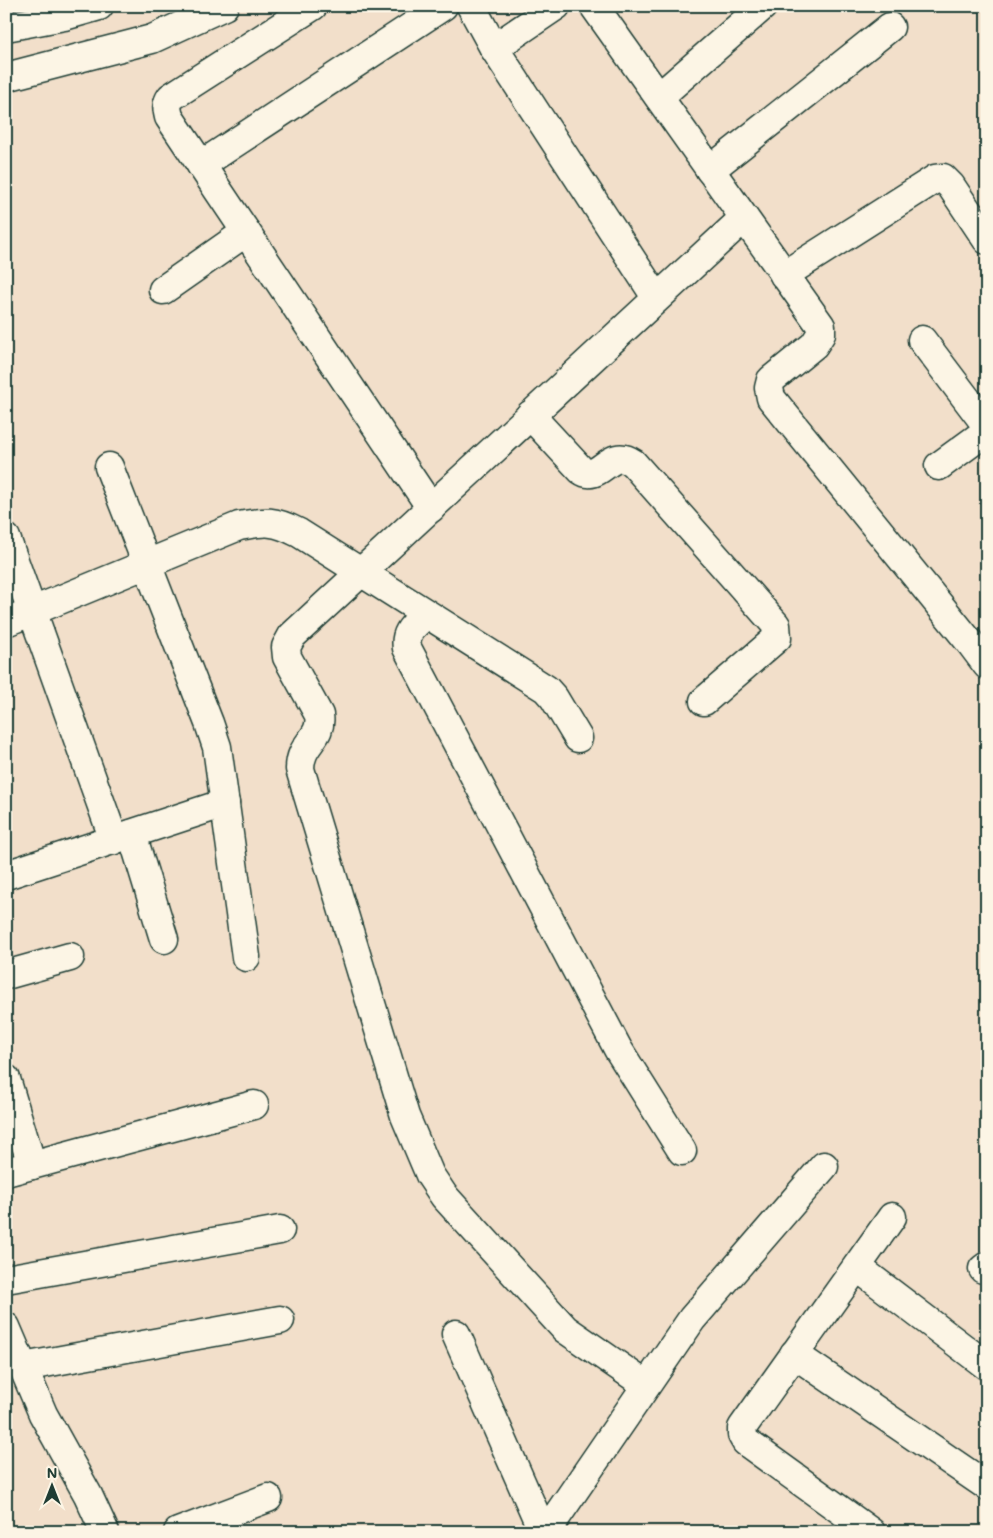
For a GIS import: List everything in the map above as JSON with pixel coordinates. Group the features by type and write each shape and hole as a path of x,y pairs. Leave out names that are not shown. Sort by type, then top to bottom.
{"street":[{"path":"6,27 71,14 99,6"},
{"path":"6,77 145,41 224,6"},
{"path":"313,6 171,97 167,103 169,117 431,508"},
{"path":"201,164 444,6"},
{"path":"471,6 494,48 656,297"},
{"path":"494,48 556,6"},
{"path":"594,6 821,326 821,334 814,345 771,380 769,388 771,398 987,665"},
{"path":"658,97 764,6"},
{"path":"710,170 890,27"},
{"path":"784,275 935,179 944,178 951,186 987,240"},
{"path":"646,1385 565,1329 444,1196 430,1175 405,1116 300,769 300,758 305,747 318,732 321,725 319,715 288,657 286,647 292,636 656,297 744,218"},
{"path":"162,290 246,232"},
{"path":"922,340 987,426"},
{"path":"530,415 581,470 587,474 592,474 613,460 620,458 627,459 633,463 776,625 777,638 704,701"},
{"path":"939,466 987,430"},
{"path":"109,467 214,739 225,803 246,957"},
{"path":"6,622 239,526 262,521 281,524 546,689 554,698 578,738"},
{"path":"6,538 32,612 164,939"},
{"path":"426,614 409,632 406,640 407,648 618,1049 682,1151"},
{"path":"6,875 225,803"},
{"path":"6,975 70,957"},
{"path":"6,1079 32,1165"},
{"path":"6,1172 254,1105"},
{"path":"545,1532 706,1301 824,1166"},
{"path":"870,1532 746,1442 742,1435 742,1428 745,1421 892,1217"},
{"path":"6,1279 280,1230"},
{"path":"857,1267 987,1366"},
{"path":"23,1367 280,1320"},
{"path":"6,1327 43,1414 88,1495 105,1532"},
{"path":"456,1334 545,1532"},
{"path":"794,1354 987,1486"},
{"path":"178,1532 268,1498"}]}
